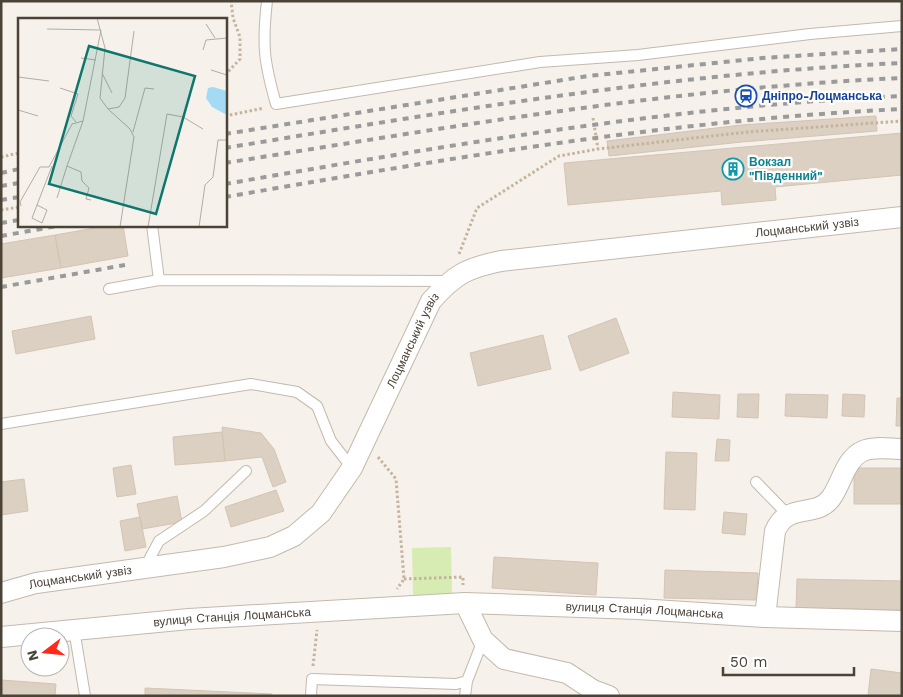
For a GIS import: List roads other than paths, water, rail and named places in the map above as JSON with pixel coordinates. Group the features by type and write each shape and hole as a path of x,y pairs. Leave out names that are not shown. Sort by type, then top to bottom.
{"street":[{"name":"Лоцманський узвіз","path":"1,593 36,584 144,570 261,549 294,536 321,513 352,468 432,301 449,281 475,266 501,261 902,217"},
{"path":"765,617 774,531 779,522 787,514 818,507 831,499 852,459 864,450 902,449"},
{"path":"465,604 483,640 504,660 567,673 592,690 609,696"},
{"name":"вулиця Станція Лоцманська","path":"1,637 318,610 465,604 638,609 765,617 902,621"}],"lane":[{"path":"267,1 263,39 264,54 276,104 540,62 638,55 810,34 902,26"},
{"path":"152,226 159,280"},
{"path":"109,289 159,280 449,281"},
{"path":"1,424 251,384 297,392 317,406 331,441 352,468"},
{"path":"144,570 158,541 204,511 246,471"},
{"path":"756,482 787,514"},
{"path":"74,630 85,696"},
{"path":"465,696 467,681 483,640"},
{"path":"311,696 312,679 456,684 467,681"}],"railway":[{"path":"226,134 588,76 763,58 902,49"},
{"path":"226,148 562,95 732,75 902,63"},
{"path":"226,163 478,123 647,100 732,90 902,78"},
{"path":"226,184 562,129 732,108 902,96"},
{"path":"226,197 394,168 647,131 816,114 902,109"},
{"path":"1,173 18,169"},
{"path":"1,186 18,183"},
{"path":"1,200 18,197"},
{"path":"1,223 18,220"},
{"path":"1,236 57,226"},
{"path":"1,287 125,265"}],"place":[{"name":"Дніпро-Лоцманська","path":"746,96"},
{"name":"Вокзал \"Південний\"","path":"733,169"}]}
